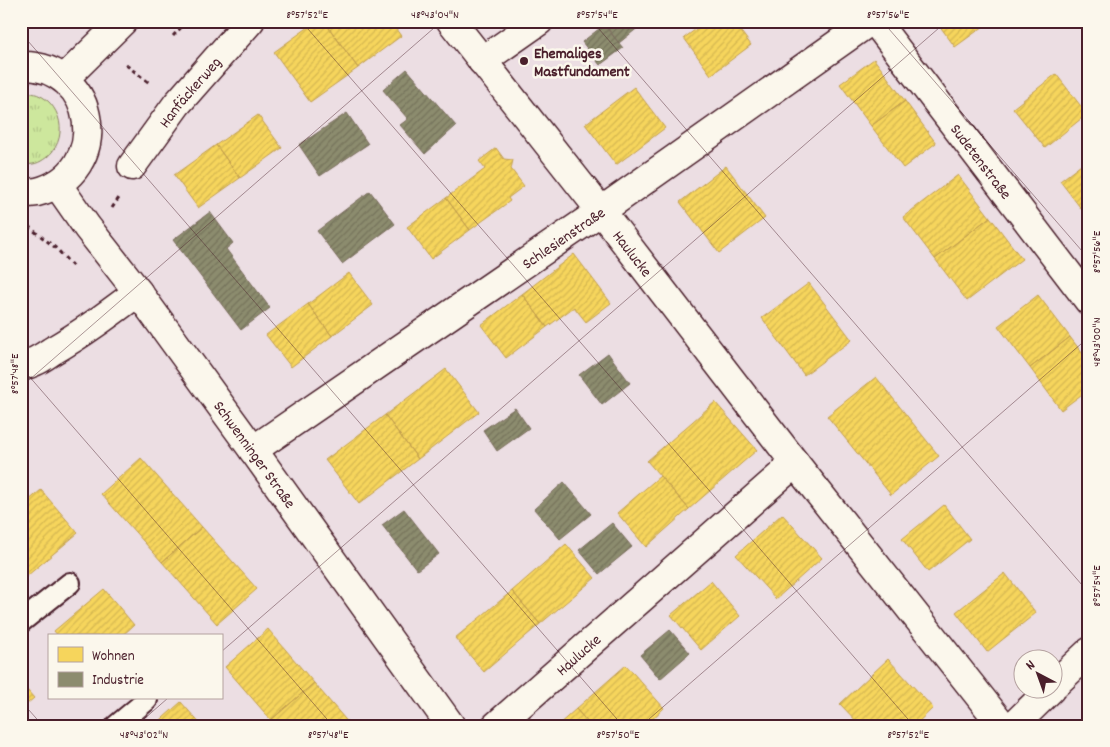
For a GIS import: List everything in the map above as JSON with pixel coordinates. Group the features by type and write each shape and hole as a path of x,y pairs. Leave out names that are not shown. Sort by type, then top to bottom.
{"street":[{"path":"64,79 123,21"},
{"name":"Hanfäckerweg","path":"132,166 177,104 250,21"},
{"name":"Haulucke","path":"451,21 795,463 1003,726"},
{"path":"482,61 539,21"},
{"name":"Schlesienstraße","path":"254,450 601,212 870,21"},
{"name":"Sudetenstraße","path":"876,21 1089,302"},
{"path":"21,66 32,66 49,70 64,79 78,94 86,113 88,134 84,153 73,171 57,184 36,193 21,193"},
{"name":"Schwenninger Straße","path":"57,184 254,450 451,726"},
{"path":"21,366 30,365 59,347 103,319 138,292"},
{"name":"Haulucke","path":"496,726 795,463"},
{"path":"1062,678 1089,652"},
{"path":"1013,726 1039,700"}],"lane":[{"path":"21,622 70,583"},
{"path":"116,726 147,700"}],"path":[{"path":"173,36 187,21"},
{"path":"25,224 57,249 76,269"}],"green space":[{"path":"21,93 32,93 42,97 50,103 59,121 60,132 58,142 52,152 41,161 31,164 21,164"}],"building: Wohnen":[{"path":"317,21 324,21 358,68 310,102 274,52"},
{"path":"324,21 390,21 401,36 358,68"},
{"path":"707,21 733,21 751,45 711,75 684,38"},
{"path":"936,21 991,21 955,47"},
{"path":"874,59 905,101 871,126 840,84"},
{"path":"1056,74 1087,114 1045,148 1013,108"},
{"path":"634,87 665,128 616,165 585,124"},
{"path":"905,101 936,143 903,168 871,126"},
{"path":"258,115 282,148 240,178 216,145"},
{"path":"216,145 240,178 198,208 174,175"},
{"path":"496,148 504,159 513,160 511,169 524,186 508,198 510,201 470,230 446,198 485,169 479,161"},
{"path":"1089,159 1089,219 1060,181"},
{"path":"726,166 765,218 719,253 680,202"},
{"path":"958,175 990,217 935,259 903,217"},
{"path":"446,198 470,230 431,259 407,227"},
{"path":"990,217 1022,259 967,301 935,259"},
{"path":"574,254 611,303 586,322 574,307 547,327 522,294"},
{"path":"349,273 373,305 332,336 308,304"},
{"path":"809,283 852,340 804,375 762,318"},
{"path":"522,294 547,327 506,358 481,325"},
{"path":"1038,295 1070,337 1030,368 998,326"},
{"path":"308,304 332,336 291,367 266,335"},
{"path":"1070,337 1089,362 1089,389 1061,410 1030,368"},
{"path":"446,369 479,412 418,459 385,415"},
{"path":"876,377 939,456 891,495 827,416"},
{"path":"715,402 757,450 689,509 647,461"},
{"path":"385,415 418,459 359,504 325,460"},
{"path":"141,458 202,527 162,562 101,494"},
{"path":"660,476 689,509 646,547 617,513"},
{"path":"41,490 78,533 21,581 21,507"},
{"path":"944,505 970,539 928,572 902,539"},
{"path":"782,514 822,558 776,599 736,555"},
{"path":"202,527 257,589 217,624 162,562"},
{"path":"566,544 595,578 540,624 512,591"},
{"path":"1005,573 1036,613 987,652 956,612"},
{"path":"711,581 740,616 701,650 671,615"},
{"path":"104,589 134,625 124,634 56,634 54,631"},
{"path":"512,591 540,624 484,672 455,638"},
{"path":"268,629 314,683 271,720 225,667"},
{"path":"888,659 933,708 914,726 861,726 840,704"},
{"path":"626,665 664,708 645,726 591,726 576,709"},
{"path":"21,683 34,698 21,709"},
{"path":"314,683 351,726 275,726 271,720"},
{"path":"181,702 202,726 154,726"},
{"path":"576,709 591,726 557,726"}],"building: Industrie":[{"path":"602,21 636,21 640,26 619,43"},
{"path":"604,25 623,48 600,65 582,42"},
{"path":"407,69 456,126 425,154 400,125 408,119 383,90"},
{"path":"347,113 368,144 320,176 299,145"},
{"path":"370,191 395,224 342,264 317,231"},
{"path":"210,212 233,243 226,249 270,308 241,330 173,240"},
{"path":"608,353 630,383 602,405 579,375"},
{"path":"515,408 529,428 497,451 483,430"},
{"path":"564,482 591,514 560,539 534,509"},
{"path":"404,509 439,554 417,570 382,525"},
{"path":"612,523 632,547 599,574 579,550"},
{"path":"670,630 690,653 660,679 640,655"}],"place":[{"name":"Ehemaliges Mastfundament","path":"524,61"}]}
